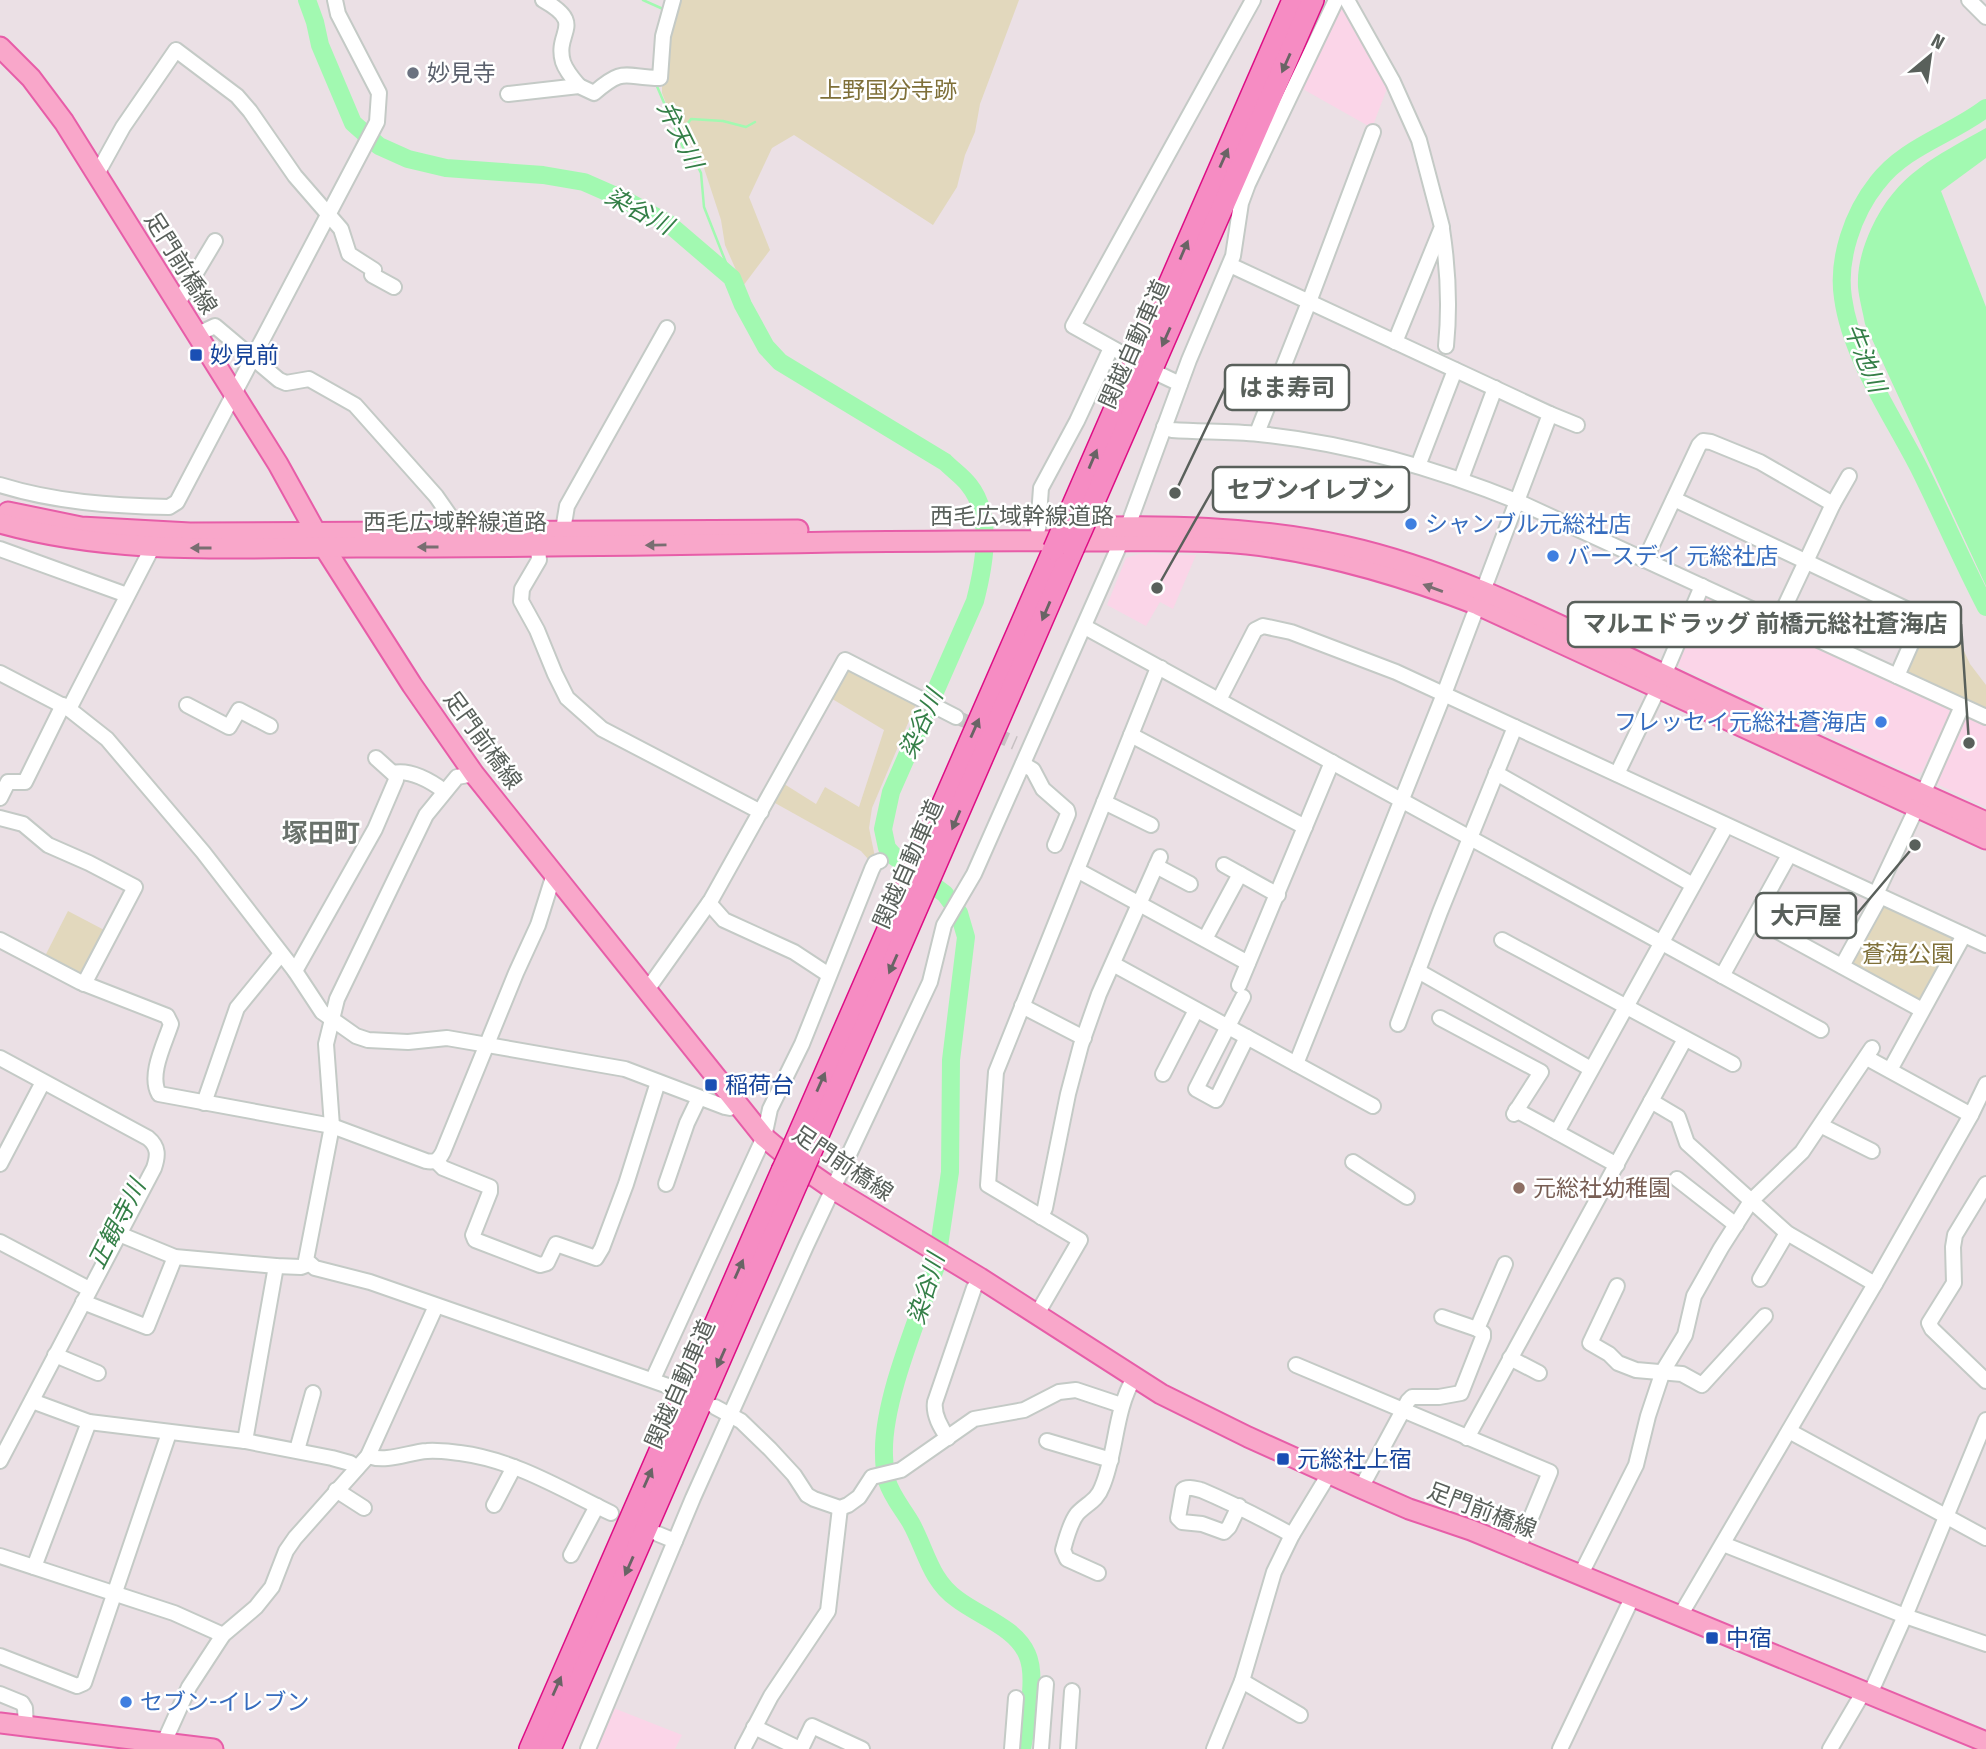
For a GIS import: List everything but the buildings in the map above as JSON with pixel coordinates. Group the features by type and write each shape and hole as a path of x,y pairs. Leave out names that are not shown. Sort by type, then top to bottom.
{"highway":[{"name":"関越自動車道","path":"530,1749 789,1177 1076,522 1205,225 1293,0"},
{"name":"関越自動車道","path":"1205,225 1313,0"},
{"name":"関越自動車道","path":"550,1749 789,1177"}],"main road":[{"name":"足門前橋線","path":"0,47 49,101 97,174 278,464 319,539 412,685 474,774 736,1104 764,1137 793,1162 1037,1314 1134,1378 1201,1415 1361,1488 1581,1574 1986,1742"},
{"name":"西毛広域幹線道路","path":"0,510 81,527 131,531 538,547 969,534"},
{"name":"西毛広域幹線道路","path":"0,523 86,541 152,548 452,531 563,530 969,534 1248,531 1342,545 1406,562 1920,801 1986,839"},
{"name":"西毛広域幹線道路","path":"999,534 1038,529 1124,534"},
{"name":"西毛広域幹線道路","path":"1920,801 1986,822"},
{"path":"0,1723 213,1749"}],"street":[{"path":"0,485 86,503 173,506 177,502 377,122 379,93 338,14 335,0"},
{"path":"543,0 564,14 568,26 563,61 579,86"},
{"path":"508,94 579,86 594,93 611,78 621,74 660,78 663,36 673,0"},
{"path":"1125,355 1073,326 1253,0"},
{"path":"588,1749 675,1541 930,982 946,920 974,874 1085,627 1124,534 1180,384 1230,265 1241,203 1248,184 1336,0"},
{"path":"1347,0 1393,82 1419,140 1442,227 1447,261 1449,313 1446,346"},
{"path":"1969,0 1986,17"},
{"path":"97,174 122,127 176,50 237,96 295,176 341,229 349,254 374,270 372,275 394,287"},
{"path":"1256,433 1373,132"},
{"path":"1395,342 1442,227"},
{"path":"178,303 215,241"},
{"path":"1230,265 1577,425"},
{"path":"198,334 215,326 253,360 286,383 309,379 355,405 436,496 450,516 452,531"},
{"path":"563,530 566,506 667,328"},
{"path":"1038,529 1041,488 1077,421 1111,348"},
{"path":"1418,466 1455,370"},
{"path":"1161,374 1180,384"},
{"path":"1461,479 1495,388"},
{"path":"1296,1064 1444,694 1550,414"},
{"path":"1164,427 1172,430 1256,433 1327,443 1461,479 1518,502 1986,717"},
{"path":"1645,560 1699,445 1707,441 1760,462 1833,504"},
{"path":"1778,621 1849,476"},
{"path":"1674,499 1923,617 1897,676"},
{"path":"538,547 539,560 522,590 521,601 537,629 567,698 601,729 761,811"},
{"path":"0,798 4,780 25,782 152,548"},
{"path":"0,550 127,595"},
{"path":"1617,774 1662,681 1702,586"},
{"path":"1219,700 1255,629 1263,625 1291,632 1364,659 1444,694 1986,945"},
{"path":"1085,627 1821,1030"},
{"path":"647,990 709,903 845,660 949,714"},
{"path":"1037,1314 1080,1240 988,1185 996,1072 1157,670 1161,668"},
{"path":"0,673 66,707 107,739 173,815 295,971 321,1012 356,1036 368,1040 408,1042 447,1038 625,1069 725,1107 730,1108 736,1104"},
{"path":"187,705 229,727 239,710 270,726"},
{"path":"1842,966 1878,895 1962,706"},
{"path":"1398,1024 1515,727"},
{"path":"1131,734 1304,827"},
{"path":"1015,743 1030,750"},
{"path":"295,971 375,829 396,780 393,773 376,758"},
{"path":"1247,1037 1216,1100 1196,1088 1226,1027 1241,991 1248,963 1332,762"},
{"path":"1023,764 1033,770 1043,789 1067,810 1068,814 1055,845"},
{"path":"393,773 404,772 419,777 444,791"},
{"path":"1496,773 1693,885"},
{"path":"474,774 457,778 426,815 342,987 331,1018 326,1044 332,1126 306,1255 309,1264 315,1268 370,1282 668,1386"},
{"path":"1104,802 1151,825"},
{"path":"0,818 23,824 48,845 135,887 84,984"},
{"path":"1557,1132 1726,825"},
{"path":"1722,976 1790,855"},
{"path":"653,1379 764,1137 770,1109 802,1044 872,869 875,863 880,861"},
{"path":"1041,1217 1068,1094 1084,1038 1099,994 1158,862 1190,884"},
{"path":"1224,865 1278,895"},
{"path":"1077,870 1248,963"},
{"path":"436,1161 443,1152 538,925 554,874"},
{"path":"1205,939 1240,874"},
{"path":"709,903 724,920 794,952 828,975"},
{"path":"1755,919 1922,1010"},
{"path":"1890,1070 1964,935"},
{"path":"0,940 84,984 167,1016 171,1024 158,1066 156,1090 164,1096 332,1126 426,1161 436,1161 443,1168 490,1187 473,1235 475,1240 540,1265 547,1263 556,1244 596,1258 626,1184 658,1082"},
{"path":"1502,940 1733,1065"},
{"path":"204,1103 237,1009 281,954"},
{"path":"1113,964 1373,1106"},
{"path":"1418,971 1591,1069"},
{"path":"1022,1006 1084,1038"},
{"path":"1163,1074 1196,1010"},
{"path":"1440,1018 1541,1072 1515,1112 1617,1165"},
{"path":"1467,1438 1685,1039"},
{"path":"1581,1574 1636,1465 1662,1371 1685,1335 1694,1296 1751,1201 1791,1165 1822,1126 1870,1053 1890,1070 1971,1115"},
{"path":"0,1058 154,1143 158,1158 0,1461"},
{"path":"0,1164 43,1082"},
{"path":"1680,1616 1875,1284 1986,1084"},
{"path":"666,1184 687,1123 699,1098"},
{"path":"1651,1101 1678,1117 1687,1143 1787,1233 1875,1284"},
{"path":"1822,1126 1872,1151"},
{"path":"1353,1162 1407,1197"},
{"path":"1677,1179 1735,1225"},
{"path":"1986,1184 1955,1235 1954,1283 1929,1323 1986,1381"},
{"path":"1760,1279 1787,1233"},
{"path":"119,1234 175,1257 276,1266 309,1264"},
{"path":"0,1242 86,1296 147,1327 175,1257"},
{"path":"1477,1329 1505,1265"},
{"path":"245,1440 276,1266"},
{"path":"948,1438 940,1425 934,1408 935,1402 980,1278"},
{"path":"1616,1286 1590,1343 1628,1367 1682,1374 1702,1385 1765,1316"},
{"path":"163,1745 189,1687 223,1635 256,1607 270,1590 286,1551 295,1538 368,1456 436,1306"},
{"path":"1361,1488 1412,1397 1439,1397 1461,1393 1483,1333 1442,1317"},
{"path":"55,1355 98,1373"},
{"path":"1510,1358 1539,1373"},
{"path":"1296,1365 1550,1472 1518,1549"},
{"path":"1098,1573 1067,1559 1063,1549 1076,1516 1100,1493 1111,1460 1121,1405 1134,1378"},
{"path":"716,1407 732,1415 770,1449 807,1494 824,1504 840,1507 859,1497 872,1477 901,1470 974,1419 1024,1410 1059,1392 1076,1390 1121,1405"},
{"path":"297,1450 313,1393"},
{"path":"32,1401 89,1422 245,1440 351,1463 357,1468"},
{"path":"1830,1749 1867,1692 1905,1616 1986,1420"},
{"path":"34,1567 89,1422"},
{"path":"1789,1431 1986,1538"},
{"path":"0,1656 77,1686 86,1680 169,1433"},
{"path":"1047,1441 1111,1460"},
{"path":"368,1456 376,1458 426,1451 458,1452 493,1458 611,1513"},
{"path":"494,1505 514,1467"},
{"path":"1214,1749 1242,1682 1271,1580 1292,1535 1329,1474"},
{"path":"336,1490 364,1508"},
{"path":"571,1555 597,1506"},
{"path":"1239,1506 1292,1535"},
{"path":"743,1749 771,1696 828,1611 840,1507"},
{"path":"658,1534 675,1541"},
{"path":"1723,1544 1905,1616 1986,1644"},
{"path":"0,1556 115,1592 174,1613 223,1635"},
{"path":"1560,1749 1633,1596"},
{"path":"1242,1682 1300,1716"},
{"path":"1041,1749 1046,1684"},
{"path":"1068,1749 1072,1691"},
{"path":"0,1694 22,1703 25,1708 26,1727"},
{"path":"1012,1749 1016,1698"},
{"path":"754,1727 801,1749 812,1726 863,1749"}],"shaded area":[{"path":"1340,8 1348,8 1388,86 1372,128 1301,88"},
{"path":"1986,128 1986,158 1941,191 1986,307 1986,586 1865,324 1858,272 1868,236 1881,210 1905,180 1934,158"},
{"path":"1139,554 1196,555 1173,609 1160,602 1146,626 1107,605 1126,558"},
{"path":"1711,596 1949,705 1950,713 1922,772 1915,775 1679,667 1677,659 1705,598"},
{"path":"1967,716 1986,725 1986,807 1937,784 1935,777 1962,718"},
{"path":"611,1707 682,1735 675,1749 594,1749"}],"green space":[{"name":"上野国分寺跡","path":"676,0 1019,0 980,104 975,132 965,155 957,187 933,225 794,135 772,148 749,197 770,250 743,286 725,245 721,220 702,162 671,116 662,93 662,68"},
{"path":"1930,624 1957,636 1970,664 1986,685 1986,710 1909,675 1906,669 1924,627"},
{"path":"851,667 917,702 872,808 869,828 875,857 869,860 861,851 775,803 773,797 781,782 816,804 825,787 859,807 884,730 829,697 845,669"},
{"name":"蒼海公園","path":"1884,904 1953,936 1956,943 1923,1000 1918,1002 1851,964 1850,958"},
{"path":"68,911 108,932 85,977 44,958"}],"waterway":[{"name":"染谷川","path":"307,0 320,45 353,123 379,146 408,159 446,168 543,175 584,182 669,224 732,278 766,347 780,362 945,462 967,482 977,497 982,511 985,542 975,601 891,792 883,829 887,848 895,857 945,894 959,913 966,937 951,1060 950,1172 936,1266 895,1385 885,1434 884,1458 889,1487 911,1523 941,1583 957,1599 1014,1636 1027,1654 1031,1688 1022,1749"},
{"name":"弁天川","path":"643,0 663,9 659,25"},
{"name":"弁天川","path":"656,84 685,152 701,173 704,207 732,278"},
{"name":"牛池川","path":"1986,108 1915,150 1888,170 1868,195 1854,222 1842,268 1847,320 1863,364 1919,468 1986,607"},
{"path":"685,127 691,119 723,121 746,127 755,122"}],"tunnel":[{"path":"956,717 1015,743"}],"place":[{"name":"妙見寺","path":"413,73"},
{"name":"妙見前","path":"196,355"},
{"name":"はま寿司","path":"1175,493"},
{"name":"シャンブル元総社店","path":"1411,524"},
{"name":"バースデイ 元総社店","path":"1553,556"},
{"name":"セブンイレブン","path":"1157,588"},
{"name":"フレッセイ元総社蒼海店","path":"1881,722"},
{"name":"マルエドラッグ 前橋元総社蒼海店","path":"1969,743"},
{"name":"大戸屋","path":"1915,845"},
{"name":"稲荷台","path":"711,1085"},
{"name":"元総社幼稚園","path":"1519,1188"},
{"name":"元総社上宿","path":"1283,1459"},
{"name":"中宿","path":"1712,1638"},
{"name":"セブン-イレブン","path":"126,1702"}],"district":[{"name":"塚田町","path":"321,833"}],"water label":[{"name":"正観寺川","path":"117,1224"}]}
